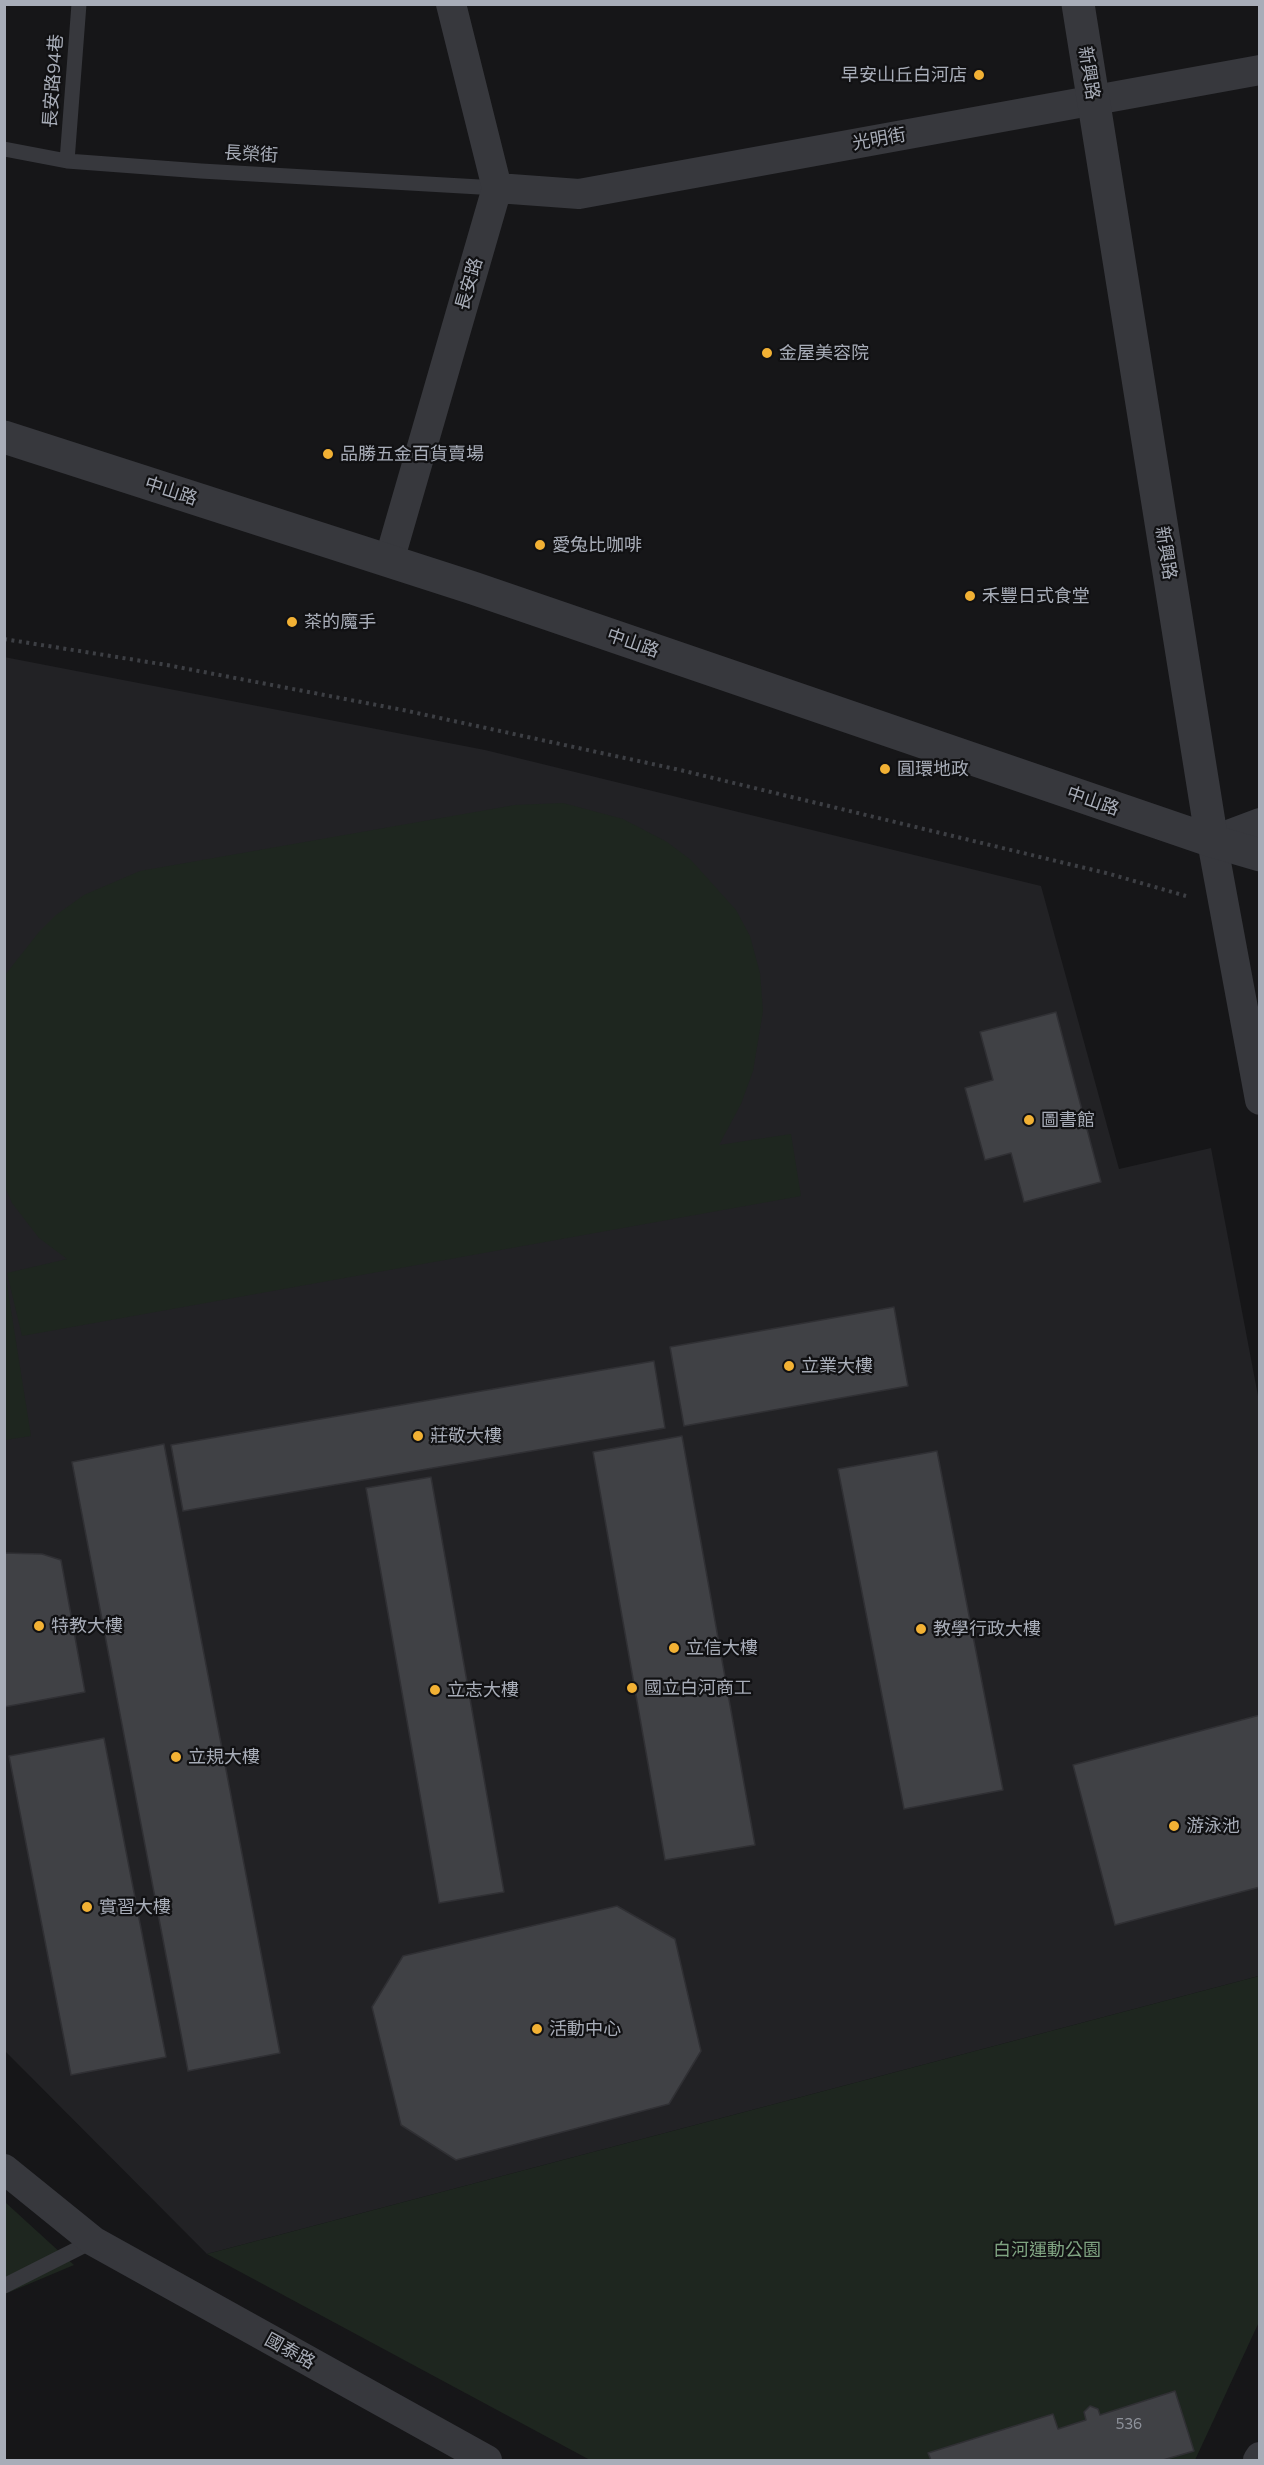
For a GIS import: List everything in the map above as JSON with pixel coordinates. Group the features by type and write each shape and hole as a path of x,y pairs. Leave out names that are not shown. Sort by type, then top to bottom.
{"street":[{"path":"451,4 497,188"},
{"name":"新興路","path":"1078,4 1212,841 1260,1100"},
{"name":"光明街","path":"497,188 579,194 1260,70"},
{"name":"長安路","path":"389,561 497,188"},
{"name":"中山路","path":"4,437 389,561 1212,841 1260,855"},
{"path":"1212,841 1260,824"},
{"name":"國泰路","path":"4,2169 93,2241 487,2460"}],"lane":[{"name":"長安路94巷","path":"67,161 79,4"},
{"name":"長榮街","path":"4,149 67,161 497,188"},
{"path":"4,2286 93,2241"}],"path":[{"path":"4,639 167,665 403,710 680,770 1110,874 1224,908"}],"shaded area":[{"name":"國立白河商工","path":"4,657 485,750 1041,886 1119,1169 1211,1148 1259,1401 1259,1976 207,2254 5,2051"}],"green space":[{"path":"563,803 623,819 667,842 691,860 736,910 750,936 760,973 763,1011 753,1071 741,1104 719,1145 791,1134 801,1196 22,1336 7,1273 67,1259 39,1238 12,1203 5,1187 5,975 39,932 56,915 84,895 140,871 515,805"},
{"path":"4,1266 31,1436 5,1440 4,1440"},
{"name":"白河運動公園","path":"1259,1976 1259,2322 1195,2460 590,2460 207,2254"},
{"path":"5,2202 74,2265 5,2294"}],"building":[{"name":"圖書館","path":"1056,1012 1101,1182 1024,1202 1011,1153 985,1160 965,1088 993,1080 980,1032"},
{"name":"立業大樓","path":"894,1307 908,1386 684,1426 670,1347"},
{"name":"莊敬大樓","path":"654,1361 665,1428 183,1511 171,1445"},
{"name":"立信大樓","path":"682,1436 755,1845 665,1860 593,1452"},
{"name":"立規大樓","path":"164,1444 280,2053 188,2071 72,1462"},
{"name":"教學行政大樓","path":"937,1451 1003,1790 904,1809 838,1469"},
{"name":"立志大樓","path":"431,1477 504,1892 439,1903 366,1488"},
{"name":"特教大樓","path":"4,1553 42,1554 61,1560 85,1692 4,1707"},
{"name":"游泳池","path":"1260,1715 1260,1887 1115,1925 1073,1765"},
{"name":"實習大樓","path":"104,1738 166,2057 71,2075 9,1756"},
{"name":"活動中心","path":"617,1906 675,1939 701,2051 669,2104 456,2160 401,2125 372,2007 403,1956"},
{"path":"1175,2391 1194,2451 1163,2460 931,2460 928,2453 1053,2414 1058,2429 1086,2420 1084,2412 1090,2406 1098,2409 1100,2415"}],"place":[{"name":"早安山丘白河店","path":"979,75"},
{"name":"金屋美容院","path":"767,353"},
{"name":"品勝五金百貨賣場","path":"328,454"},
{"name":"愛兔比咖啡","path":"540,545"},
{"name":"禾豐日式食堂","path":"970,596"},
{"name":"茶的魔手","path":"292,622"},
{"name":"圓環地政","path":"885,769"},
{"name":"圖書館","path":"1029,1120"},
{"name":"立業大樓","path":"789,1366"},
{"name":"莊敬大樓","path":"418,1436"},
{"name":"特教大樓","path":"39,1626"},
{"name":"教學行政大樓","path":"921,1629"},
{"name":"立信大樓","path":"674,1648"},
{"name":"國立白河商工","path":"632,1688"},
{"name":"立志大樓","path":"435,1690"},
{"name":"立規大樓","path":"176,1757"},
{"name":"游泳池","path":"1174,1826"},
{"name":"實習大樓","path":"87,1907"},
{"name":"活動中心","path":"537,2029"}]}
